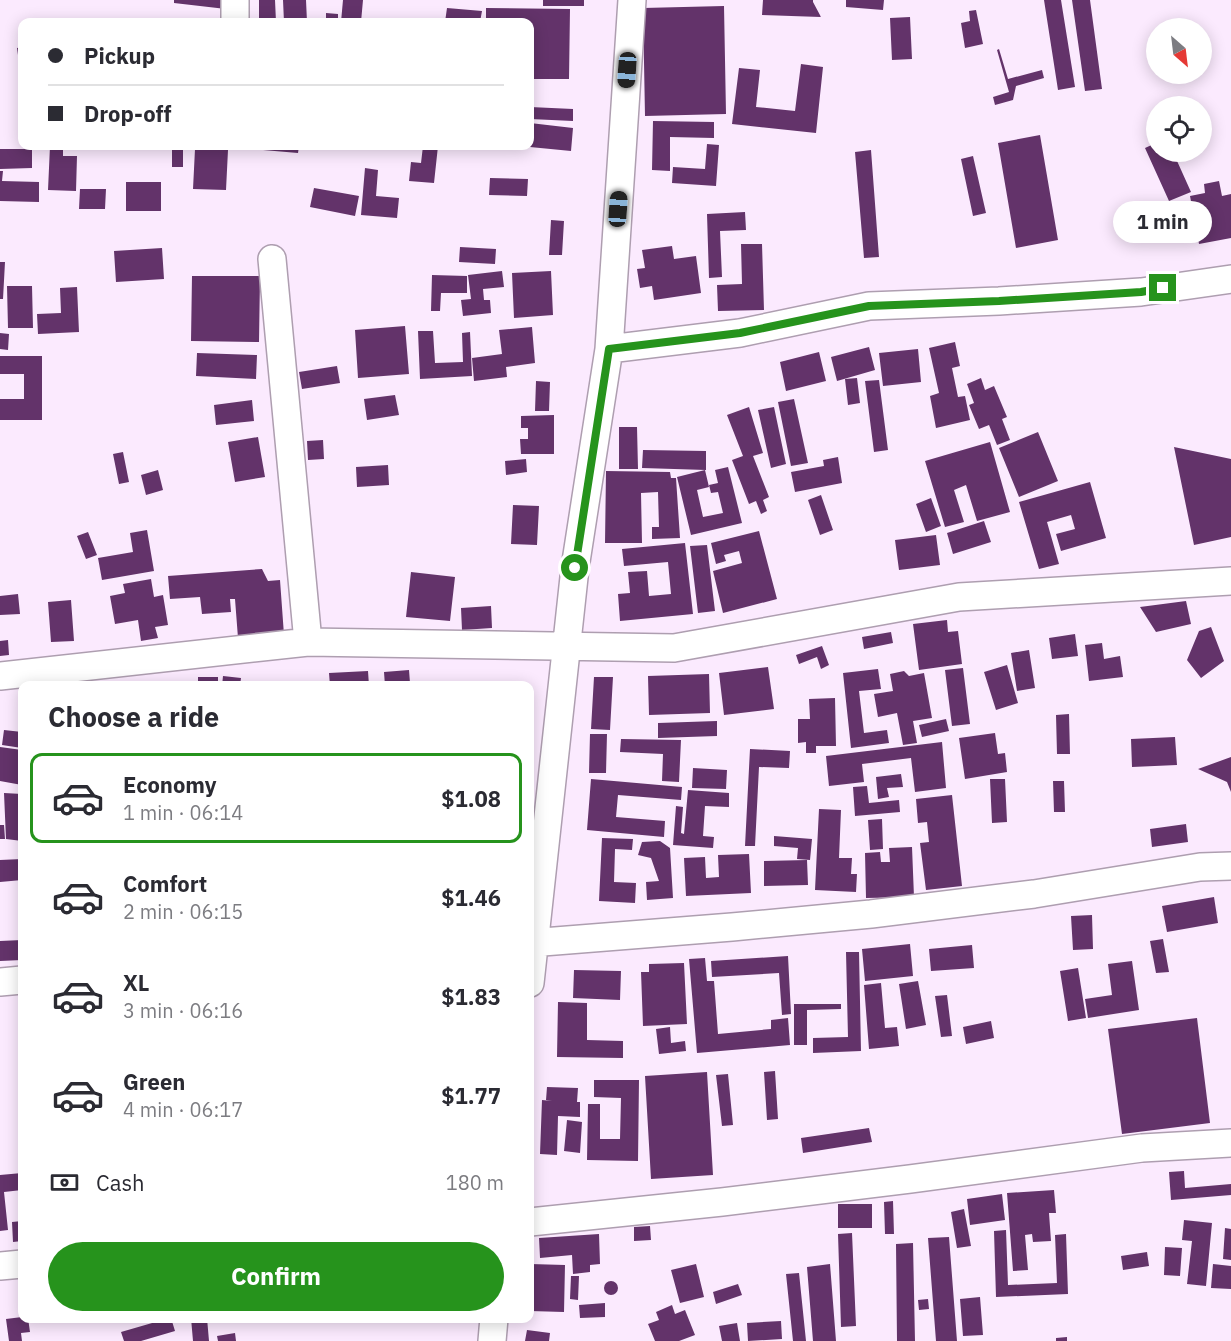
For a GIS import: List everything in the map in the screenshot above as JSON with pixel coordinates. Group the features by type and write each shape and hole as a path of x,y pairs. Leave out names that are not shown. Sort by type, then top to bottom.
{"street":[{"path":"235,0 235,18"},
{"path":"534,925 575,568 609,349 632,0"},
{"path":"272,259 308,642"},
{"path":"609,349 740,333 869,306 1141,292 1231,279"},
{"path":"0,676 308,642 674,648 959,597 1231,581"},
{"path":"534,942 871,914 1034,894 1200,867 1231,866"},
{"path":"0,982 18,980"},
{"path":"534,1222 733,1201 1142,1148 1231,1143"},
{"path":"0,1266 18,1264"},
{"path":"492,1341 494,1323"}],"building":[{"path":"174,0 227,0 226,9 174,3"},
{"path":"259,0 275,0 276,18 259,18"},
{"path":"283,0 306,0 307,18 284,18"},
{"path":"343,0 363,0 361,18 341,18"},
{"path":"543,0 584,0 584,6 543,6"},
{"path":"763,0 813,0 821,17 762,15"},
{"path":"846,0 884,0 883,10 846,7"},
{"path":"1044,0 1061,0 1075,87 1058,90"},
{"path":"1072,0 1090,0 1102,89 1085,91"},
{"path":"724,6 726,114 645,116 643,8"},
{"path":"447,8 482,11 481,18 446,18"},
{"path":"486,8 570,9 569,79 534,79 534,18 486,18"},
{"path":"976,10 983,44 965,48 961,23 970,21 969,11"},
{"path":"326,13 338,14 338,18 326,18"},
{"path":"910,17 912,59 892,60 890,18"},
{"path":"999,49 1008,79 1042,70 1044,78 1016,86 1013,100 995,105 993,97 1009,92 997,50"},
{"path":"801,64 823,67 816,133 732,124 739,68 760,70 756,107 795,111"},
{"path":"534,107 573,109 573,121 534,119"},
{"path":"653,121 714,122 714,138 670,137 670,171 652,170"},
{"path":"534,123 573,128 571,151 534,147"},
{"path":"1040,135 1058,240 1016,248 998,143"},
{"path":"707,144 719,145 716,186 672,183 673,167 705,169"},
{"path":"0,149 32,150 32,168 0,169"},
{"path":"50,150 63,150 63,156 77,156 76,191 48,190"},
{"path":"172,150 183,150 183,167 172,167"},
{"path":"195,150 228,150 226,190 193,189"},
{"path":"263,150 298,150 298,153"},
{"path":"423,150 438,150 434,183 409,181 411,162 421,163"},
{"path":"871,150 879,257 864,258 855,152"},
{"path":"973,156 986,213 973,216 961,159"},
{"path":"1151,162 1178,162 1191,192 1169,201"},
{"path":"365,168 378,170 376,196 399,198 397,218 361,215"},
{"path":"0,171 3,171 2,181 39,182 39,202 0,201"},
{"path":"490,178 528,179 527,196 489,195"},
{"path":"1219,181 1222,196 1231,194 1231,238 1199,244 1190,196 1205,193 1204,184"},
{"path":"126,182 161,182 161,211 126,211"},
{"path":"314,188 359,196 355,216 310,207"},
{"path":"80,189 106,189 105,209 79,209"},
{"path":"745,212 746,230 720,231 722,277 709,278 707,214"},
{"path":"551,220 564,221 562,255 549,255"},
{"path":"741,244 762,244 764,310 718,311 717,285 742,284"},
{"path":"672,246 674,259 696,256 701,293 654,300 652,286 640,288 637,269 645,268 642,250"},
{"path":"460,247 496,249 495,264 459,262"},
{"path":"162,248 164,279 116,282 114,251"},
{"path":"0,262 5,262 3,299 0,299"},
{"path":"502,271 504,287 483,289 484,300 490,300 491,313 463,316 461,300 471,299 468,275"},
{"path":"551,271 553,315 514,318 512,273"},
{"path":"432,275 467,276 467,293 441,293 440,311 431,311"},
{"path":"192,276 260,276 259,342 191,341"},
{"path":"7,286 32,286 33,328 8,328"},
{"path":"77,287 79,332 38,334 37,314 61,313 60,288"},
{"path":"405,326 409,374 358,378 355,330"},
{"path":"532,327 535,363 506,367 507,377 474,381 472,358 502,354 499,330"},
{"path":"418,331 433,331 435,363 463,362 462,333 470,332 472,376 420,379"},
{"path":"0,333 9,334 8,350 0,349"},
{"path":"955,342 960,366 952,368 958,397 965,396 970,420 936,428 930,396 939,393 929,348"},
{"path":"869,347 875,370 837,381 831,357"},
{"path":"918,349 921,382 883,386 879,353"},
{"path":"819,352 826,381 786,391 780,362"},
{"path":"197,353 257,355 256,379 196,376"},
{"path":"0,356 42,356 42,420 0,420 0,399 24,399 24,374 0,374"},
{"path":"337,366 340,383 302,389 299,372"},
{"path":"857,378 860,403 848,405 845,379"},
{"path":"981,378 985,390 994,386 1007,417 1002,419 1010,440 997,445 989,425 979,429 969,405 974,403 967,384"},
{"path":"879,380 888,450 874,452 865,381"},
{"path":"536,381 550,382 549,411 535,411"},
{"path":"395,395 399,415 367,420 364,399"},
{"path":"794,399 808,463 791,466 778,402"},
{"path":"252,400 254,421 216,425 214,405"},
{"path":"749,407 763,453 753,456 769,497 763,500 767,511 761,514 756,501 749,504 732,460 743,456 727,415"},
{"path":"774,407 786,464 771,468 758,410"},
{"path":"554,415 554,454 521,454 520,439 528,439 528,428 521,428 521,416"},
{"path":"619,427 637,427 638,469 619,469"},
{"path":"1038,432 1058,481 1019,497 999,448"},
{"path":"258,437 265,477 235,482 228,442"},
{"path":"323,440 324,459 308,460 307,441"},
{"path":"990,442 1010,512 977,521 966,485 954,490 964,522 945,527 925,461"},
{"path":"1174,447 1231,459 1231,537 1194,545"},
{"path":"643,450 706,451 706,470 642,468"},
{"path":"123,452 129,482 119,484 113,454"},
{"path":"838,457 842,483 795,492 791,472 824,466 823,460"},
{"path":"526,459 527,472 506,475 505,461"},
{"path":"388,465 389,485 357,487 356,467"},
{"path":"728,467 742,523 691,535 677,477 705,470 709,487 697,490 703,517 723,513 718,492 711,493 709,485 718,483 715,470"},
{"path":"158,470 163,490 146,495 141,475"},
{"path":"606,471 670,472 671,478 676,478 680,538 652,539 652,527 659,527 658,492 641,493 642,543 605,543"},
{"path":"1090,482 1106,538 1061,551 1056,534 1075,529 1071,515 1047,522 1059,564 1039,569 1019,502"},
{"path":"821,495 833,530 820,535 808,500"},
{"path":"931,498 941,526 926,532 916,504"},
{"path":"513,505 539,506 537,545 511,544"},
{"path":"984,521 991,542 953,554 947,533"},
{"path":"147,530 154,571 102,580 98,558 133,552 130,533"},
{"path":"759,531 777,599 723,613 713,571 742,563 739,551 724,555 726,561 716,564 711,543"},
{"path":"88,532 97,555 86,559 77,536"},
{"path":"936,535 940,565 899,570 895,540"},
{"path":"685,543 693,614 620,621 618,594 630,593 628,572 647,571 649,596 671,594 668,562 624,566 622,549"},
{"path":"707,545 715,611 698,613 690,546"},
{"path":"262,569 268,581 280,580 284,635 238,638 235,599 230,599 231,612 202,614 200,597 170,599 168,576"},
{"path":"411,572 455,577 450,621 406,617"},
{"path":"151,579 154,597 163,595 168,625 155,627 158,638 141,641 138,620 115,624 110,596 125,593 123,584"},
{"path":"18,594 20,614 0,615 0,596"},
{"path":"71,600 74,641 51,642 48,602"},
{"path":"1186,601 1191,624 1156,632 1140,607"},
{"path":"491,606 492,628 462,630 461,608"},
{"path":"947,620 948,632 958,631 962,664 919,670 913,624"},
{"path":"1211,627 1224,661 1201,678 1187,660 1199,631"},
{"path":"891,632 893,643 864,649 862,637"},
{"path":"1075,634 1078,656 1052,659 1049,638"},
{"path":"8,640 9,655 0,656 0,641"},
{"path":"1102,643 1104,659 1120,656 1123,677 1089,681 1085,645"},
{"path":"822,646 829,665 821,669 817,657 799,664 796,655"},
{"path":"1029,650 1035,688 1017,691 1011,653"},
{"path":"1007,665 1018,703 996,710 984,672"},
{"path":"768,667 774,709 724,715 719,673"},
{"path":"963,668 970,724 952,726 945,670"},
{"path":"878,669 881,689 859,691 864,733 887,730 889,743 851,748 843,673"},
{"path":"409,670 410,681 385,681 384,672"},
{"path":"368,671 369,681 330,681 329,673"},
{"path":"904,671 909,676 924,673 932,718 913,721 917,743 903,745 897,713 878,717 874,694 893,691 890,674"},
{"path":"709,674 710,713 649,715 648,676"},
{"path":"223,676 241,678 241,681 222,681"},
{"path":"198,677 218,677 218,681 198,681"},
{"path":"594,677 613,677 610,730 591,729"},
{"path":"835,698 836,746 816,746 816,753 806,753 806,742 798,743 798,719 810,719 809,699"},
{"path":"1069,714 1070,754 1057,754 1056,715"},
{"path":"946,719 949,731 922,737 919,725"},
{"path":"717,721 717,736 658,738 658,723"},
{"path":"4,730 18,732 18,747 2,745"},
{"path":"995,733 998,754 1005,753 1007,772 965,779 959,738"},
{"path":"590,734 607,734 606,773 589,773"},
{"path":"1175,737 1177,765 1132,767 1131,739"},
{"path":"621,739 681,740 679,782 662,781 663,754 620,752"},
{"path":"942,742 946,788 915,792 911,758 862,764 864,782 829,786 826,756"},
{"path":"0,747 18,749 18,784 0,781"},
{"path":"750,749 790,751 789,768 759,767 755,846 745,846"},
{"path":"1231,757 1231,792 1227,782 1198,769"},
{"path":"693,768 727,770 726,789 692,788"},
{"path":"901,774 903,787 887,788 889,797 878,799 876,777"},
{"path":"591,779 682,787 681,800 618,795 616,817 665,821 664,837 587,830"},
{"path":"990,779 1005,779 1007,822 992,823"},
{"path":"1053,781 1064,781 1065,812 1054,812"},
{"path":"867,786 869,803 899,800 900,812 855,816 853,787"},
{"path":"688,790 729,793 729,807 705,806 703,836 714,837 713,848 673,845 676,806 683,807 681,833 684,834"},
{"path":"4,793 18,794 18,840 6,839"},
{"path":"952,795 962,886 926,890 920,843 929,842 927,822 918,823 916,799"},
{"path":"819,809 841,810 839,858 852,858 851,874 857,874 856,892 815,890"},
{"path":"882,819 883,849 870,850 868,820"},
{"path":"1186,824 1188,842 1152,847 1150,829"},
{"path":"0,825 4,825 5,839 0,839"},
{"path":"774,836 812,839 810,860 797,859 798,848 774,846"},
{"path":"602,838 633,839 632,850 615,849 614,882 636,883 635,903 599,901"},
{"path":"660,841 670,848 673,898 647,900 646,882 659,881 651,858 638,855 642,842"},
{"path":"912,847 914,897 866,898 865,853 880,852 881,862 890,862 889,848"},
{"path":"749,854 751,893 686,896 684,858 705,857 706,878 719,877 718,855"},
{"path":"18,859 18,880 0,882 0,860"},
{"path":"807,860 808,885 764,886 764,861"},
{"path":"1214,897 1218,923 1167,932 1162,906"},
{"path":"1092,915 1093,949 1073,950 1071,916"},
{"path":"1163,939 1169,972 1156,973 1150,941"},
{"path":"18,940 18,960 0,961 0,941"},
{"path":"910,944 913,976 865,981 862,949"},
{"path":"972,945 974,968 931,971 929,949"},
{"path":"846,952 859,952 861,1051 813,1053 813,1038 848,1037"},
{"path":"788,956 791,1014 782,1015 779,973 712,977 711,961"},
{"path":"705,958 707,981 714,981 718,1034 771,1029 771,1020 788,1018 790,1045 697,1053 689,959"},
{"path":"1132,961 1139,1010 1088,1018 1085,999 1112,995 1108,964"},
{"path":"684,963 687,1024 643,1026 641,972 649,972 649,964"},
{"path":"1078,968 1086,1018 1068,1021 1060,971"},
{"path":"574,970 621,971 620,1000 573,998"},
{"path":"918,981 926,1025 906,1029 899,984"},
{"path":"881,983 885,1028 897,1027 899,1046 869,1049 864,985"},
{"path":"947,995 952,1036 941,1037 935,996"},
{"path":"558,1002 587,1003 587,1040 623,1041 623,1058 557,1057"},
{"path":"794,1004 841,1004 841,1009 807,1010 807,1045 794,1045"},
{"path":"1197,1018 1210,1123 1122,1134 1108,1029"},
{"path":"991,1021 994,1038 966,1044 963,1027"},
{"path":"670,1027 671,1043 685,1041 686,1051 659,1054 656,1029"},
{"path":"775,1071 778,1119 767,1120 764,1072"},
{"path":"707,1072 713,1175 651,1179 645,1076"},
{"path":"728,1074 733,1125 722,1126 716,1075"},
{"path":"594,1080 639,1080 638,1161 587,1160 588,1104 600,1104 600,1139 620,1139 621,1098 594,1097"},
{"path":"547,1087 578,1088 577,1102 580,1102 580,1117 558,1116 557,1155 540,1154 542,1100 552,1101 546,1100"},
{"path":"567,1120 582,1122 580,1153 564,1151"},
{"path":"869,1128 872,1142 803,1153 801,1138"},
{"path":"1184,1171 1185,1188 1231,1184 1231,1195 1171,1200 1169,1172"},
{"path":"18,1173 18,1190 4,1192 8,1230 0,1231 0,1175"},
{"path":"1054,1190 1056,1213 1049,1213 1051,1241 1033,1242 1032,1234 1025,1235 1028,1270 1013,1271 1007,1193"},
{"path":"1002,1194 1005,1220 970,1225 967,1199"},
{"path":"893,1201 894,1234 885,1234 884,1202"},
{"path":"838,1204 872,1204 872,1228 838,1228"},
{"path":"964,1209 971,1246 957,1248 951,1212"},
{"path":"1184,1220 1212,1223 1206,1286 1187,1284 1192,1241 1182,1240"},
{"path":"18,1221 18,1241 13,1242 12,1222"},
{"path":"650,1226 651,1240 634,1241 634,1227"},
{"path":"1225,1228 1231,1229 1231,1260 1223,1259"},
{"path":"1006,1230 1008,1285 1057,1283 1055,1235 1066,1234 1068,1294 996,1297 994,1231"},
{"path":"852,1233 856,1326 841,1327 838,1234"},
{"path":"599,1234 600,1264 590,1265 590,1272 573,1274 572,1255 540,1258 539,1238"},
{"path":"949,1237 957,1341 936,1341 928,1238"},
{"path":"913,1243 915,1341 897,1341 896,1244"},
{"path":"1165,1247 1182,1248 1180,1276 1164,1275"},
{"path":"1147,1252 1149,1266 1123,1270 1121,1256"},
{"path":"534,1264 565,1265 564,1312 534,1311"},
{"path":"696,1264 704,1297 680,1303 671,1270"},
{"path":"830,1264 836,1341 813,1341 807,1267"},
{"path":"1213,1264 1231,1266 1231,1289 1211,1288"},
{"path":"799,1273 806,1341 793,1341 786,1274"},
{"path":"571,1276 579,1276 578,1300 570,1299"},
{"path":"611,1281 616,1283 618,1288 616,1293 611,1295 606,1293 604,1288 606,1283"},
{"path":"738,1284 742,1295 716,1304 713,1292"},
{"path":"980,1297 983,1335 963,1336 960,1299"},
{"path":"928,1299 929,1309 919,1310 918,1300"},
{"path":"605,1303 605,1317 580,1318 579,1305"},
{"path":"672,1305 675,1314 685,1310 695,1335 679,1341 655,1341 648,1324 659,1320 656,1312"},
{"path":"18,1318 18,1323 29,1323 30,1332 21,1333 22,1341 9,1341 6,1319"},
{"path":"781,1321 782,1339 748,1341 747,1323"},
{"path":"152,1323 173,1323 175,1331 141,1341 124,1341 121,1332"},
{"path":"191,1323 207,1323 209,1341 193,1341"},
{"path":"737,1323 740,1341 722,1341 719,1326"},
{"path":"527,1330 550,1333 549,1341 525,1341"},
{"path":"235,1333 236,1341 218,1341 217,1336"},
{"path":"1067,1337 1067,1341 1056,1341 1056,1338"}],"route":[{"path":"575,568 609,349 740,333 869,306 999,301 1141,292 1163,288"}]}
